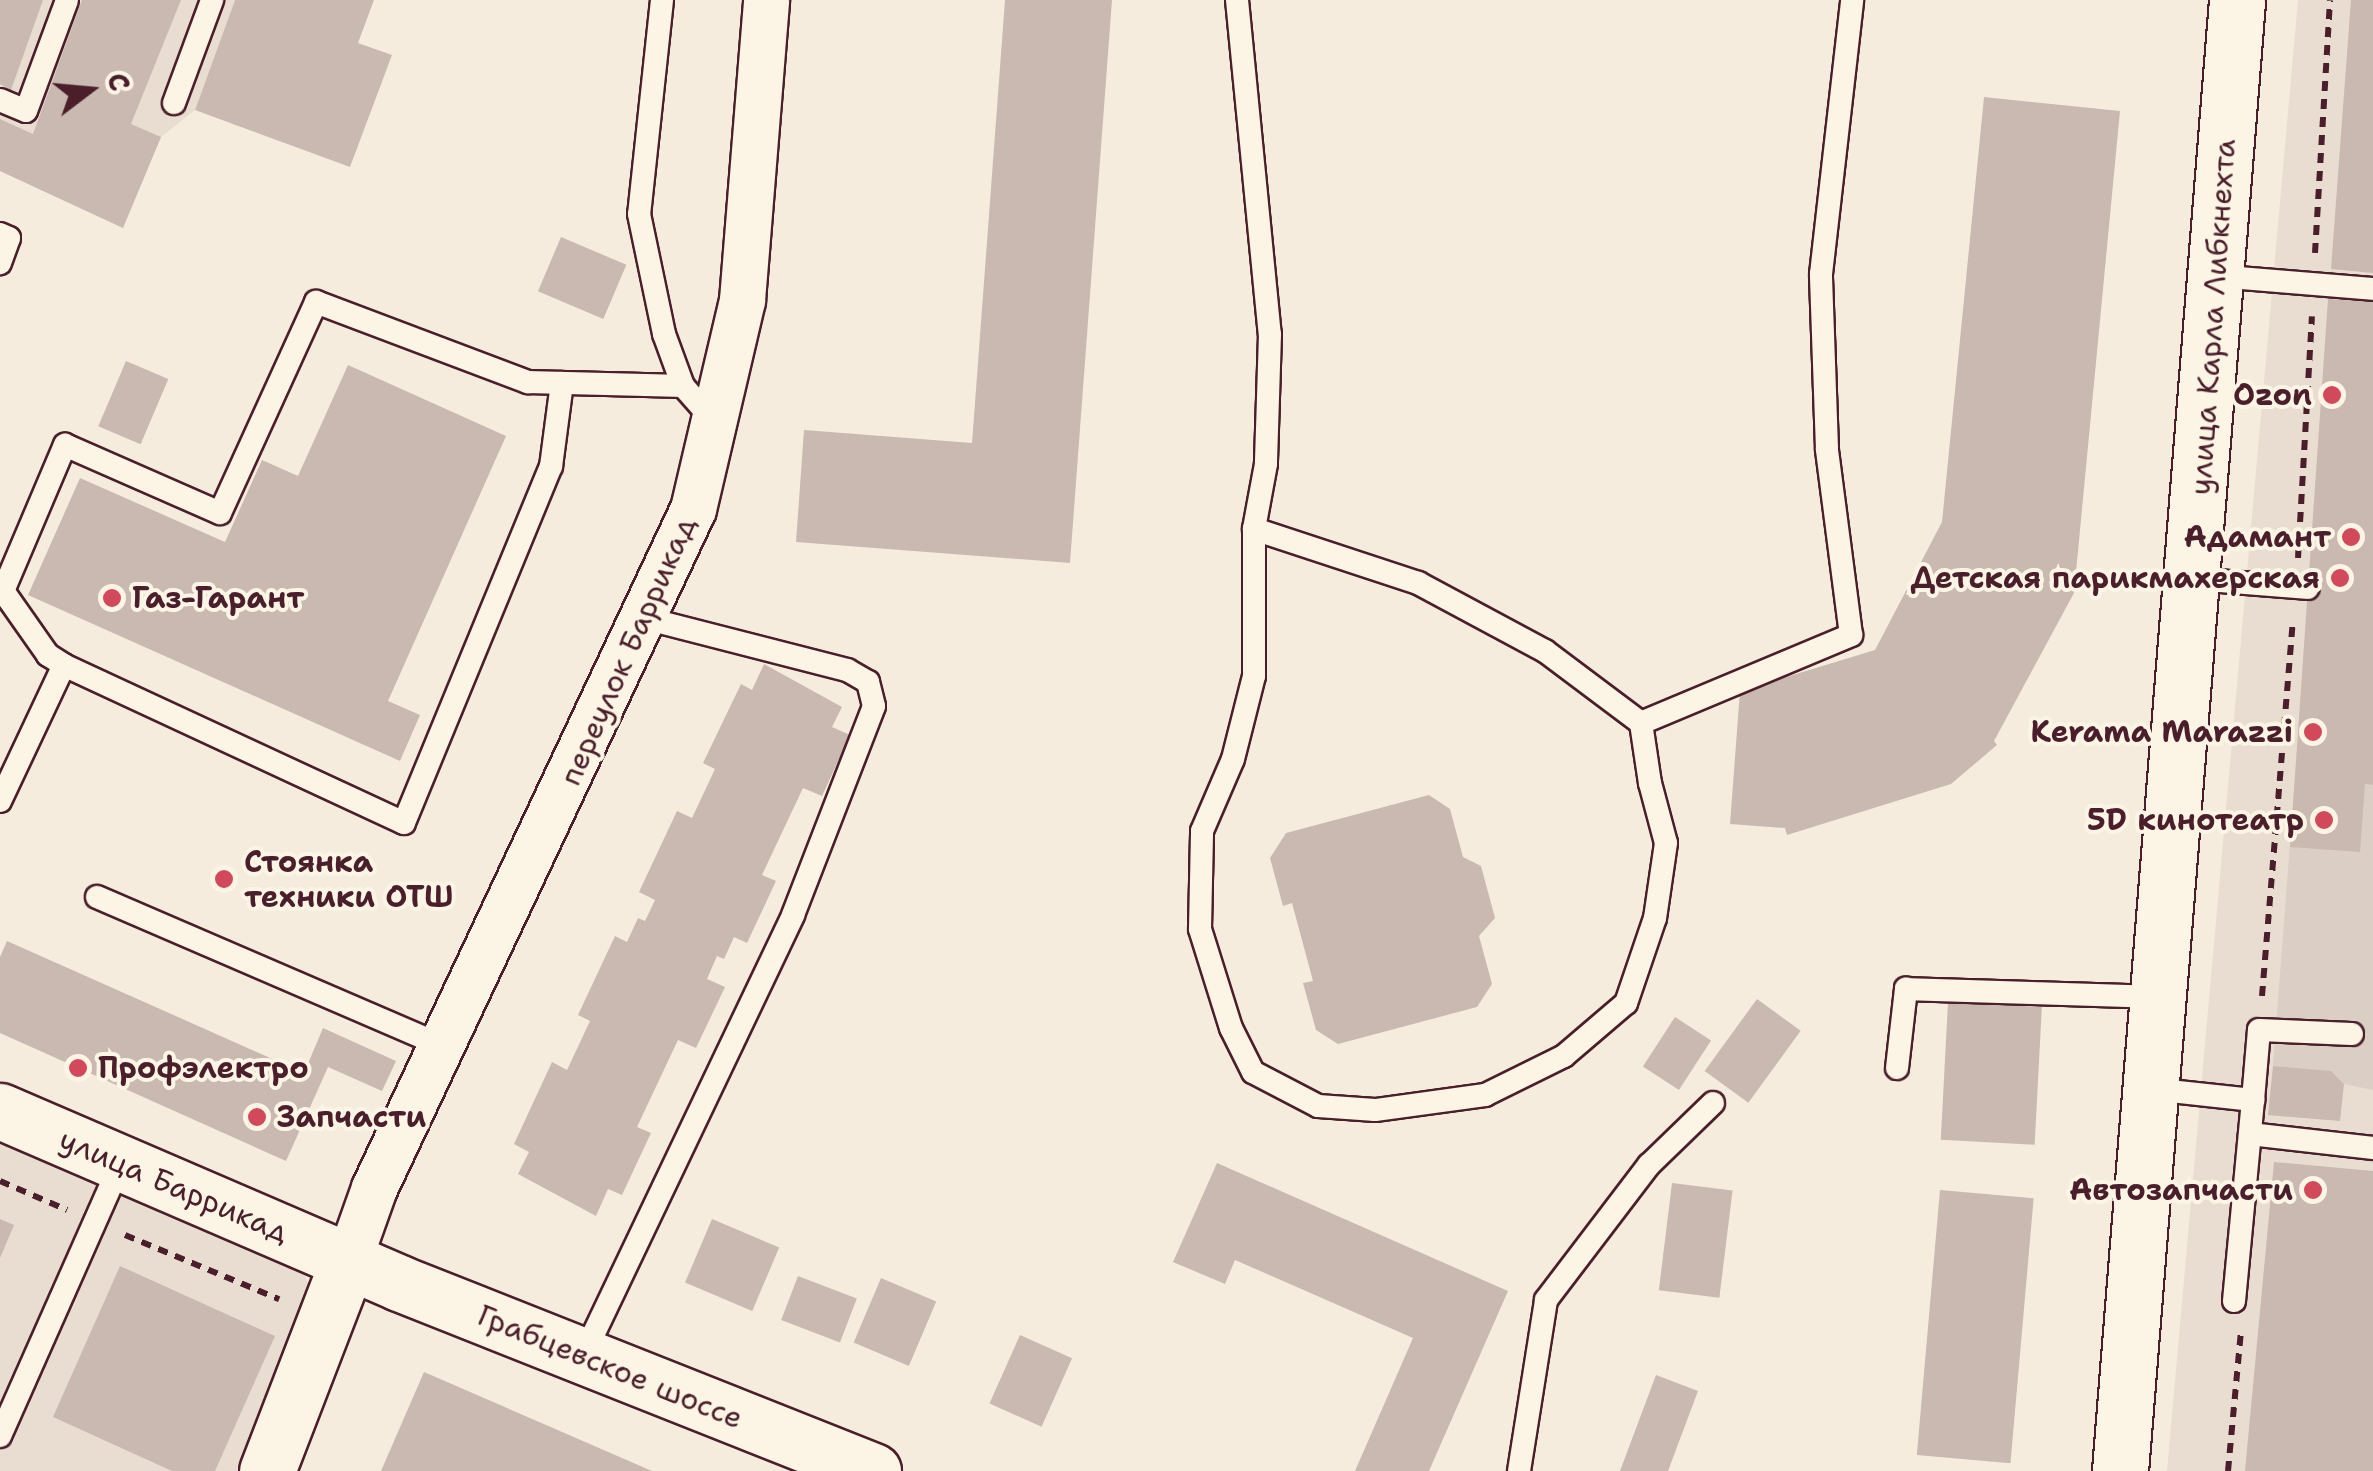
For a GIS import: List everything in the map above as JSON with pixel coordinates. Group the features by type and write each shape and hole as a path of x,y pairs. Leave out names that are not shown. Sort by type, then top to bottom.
{"main road":[{"name":"улица Карла Либкнехта","path":"2120,1471 2161,997 2237,0"},
{"name":"улица Баррикад","path":"0,1111 348,1261"},
{"name":"Грабцевское шоссе","path":"348,1261 867,1470"},
{"path":"268,1471 348,1261"}],"street":[{"name":"переулок Баррикад","path":"348,1261 374,1188 564,791 693,509 742,300 766,0"}],"lane":[{"path":"0,100 26,111 68,0"},
{"path":"174,103 212,0"},
{"path":"662,0 639,214 664,334 683,386 714,420"},
{"path":"1236,0 1270,334 1266,464 1254,529 1254,676 1233,760 1202,831 1200,928 1231,1028 1253,1072 1318,1106 1375,1110 1485,1095 1564,1056 1626,1003 1655,918 1666,843 1650,782 1641,723 1546,651 1418,584 1254,529"},
{"path":"1641,723 1851,635 1827,448 1821,274 1852,0"},
{"path":"0,234 9,238 0,263"},
{"path":"2216,276 2373,289"},
{"path":"562,383 551,466 404,823 64,665 48,655 3,591 66,445 220,513 316,302 528,382 683,386"},
{"path":"2193,578 2302,587"},
{"path":"583,1356 793,915 874,706 868,682 847,670 641,617"},
{"path":"0,801 64,665"},
{"path":"97,898 441,1044"},
{"path":"1897,1068 1906,990 2161,997"},
{"path":"2234,1301 2259,1030 2352,1034"},
{"path":"2152,1089 2253,1100"},
{"path":"1519,1471 1546,1300 1649,1165 1713,1102"},
{"path":"2250,1134 2373,1148"},
{"path":"0,1436 121,1163"}],"path":[{"path":"2259,1030 2302,587 2313,285 2330,0"},
{"path":"0,1181 277,1297 283,1308"},
{"path":"2228,1471 2241,1328 2234,1301"}],"shaded area":[{"path":"0,0 235,0 195,110 161,137 123,228 0,171"},
{"path":"2298,0 2373,0 2373,1471 2167,1471"},
{"path":"2295,779 2373,785 2373,1090 2344,1084 2331,1071 2273,1066"},
{"path":"0,1137 300,1265 310,1287 238,1471 0,1471"}],"building":[{"path":"0,0 43,0 11,90 0,84"},
{"path":"82,0 181,0 131,124 161,137 123,228 0,171 0,119 33,134"},
{"path":"235,0 374,0 358,43 392,55 350,167 195,110"},
{"path":"1005,0 1112,0 1070,563 796,542 804,430 972,443"},
{"path":"2351,0 2373,0 2373,273 2331,269"},
{"path":"1984,97 2120,111 2074,593 1994,741 1997,745 1951,784 1787,835 1785,828 1730,824 1740,691 1875,650 1942,522"},
{"path":"561,237 626,265 603,319 538,291"},
{"path":"2328,299 2373,302 2373,785 2365,784 2360,852 2290,847"},
{"path":"126,361 168,379 141,444 98,426"},
{"path":"348,365 506,436 388,701 420,715 400,761 28,595 80,478 225,542 262,460 298,476"},
{"path":"764,664 842,707 832,727 850,735 822,796 803,788 762,875 776,881 747,943 734,937 724,959 717,956 707,979 725,987 696,1048 678,1040 637,1127 651,1133 622,1195 608,1189 596,1216 518,1174 529,1152 514,1144 552,1062 567,1070 590,1021 578,1015 615,936 627,942 638,918 645,921 655,900 639,892 677,811 692,818 715,769 703,763 741,684 752,690"},
{"path":"1429,795 1450,809 1463,857 1481,866 1495,918 1479,936 1492,984 1477,1007 1338,1044 1316,1030 1303,983 1313,981 1292,903 1283,906 1270,858 1286,833"},
{"path":"7,941 304,1073 323,1028 396,1061 382,1091 328,1067 286,1161 0,1033 0,957"},
{"path":"1757,999 1801,1031 1748,1103 1705,1071"},
{"path":"1948,1002 2042,1007 2035,1145 1941,1140"},
{"path":"1675,1017 1711,1040 1679,1090 1643,1066"},
{"path":"2273,1066 2331,1071 2344,1084 2340,1121 2268,1115"},
{"path":"2274,1162 2373,1171 2373,1471 2245,1471"},
{"path":"1217,1163 1508,1291 1429,1471 1355,1471 1413,1338 1235,1260 1225,1284 1173,1262"},
{"path":"1672,1183 1733,1190 1719,1298 1659,1290"},
{"path":"1940,1190 2034,1198 2010,1463 1917,1455"},
{"path":"0,1219 14,1225 0,1258"},
{"path":"712,1219 779,1248 752,1311 685,1283"},
{"path":"120,1266 275,1336 215,1471 172,1471 53,1417"},
{"path":"798,1276 857,1299 840,1342 781,1320"},
{"path":"881,1278 936,1301 909,1366 854,1342"},
{"path":"1020,1335 1072,1358 1042,1427 989,1404"},
{"path":"424,1372 652,1471 381,1471"},
{"path":"1656,1375 1698,1391 1668,1471 1620,1471"}],"place":[{"name":"Ozon","path":"2332,395"},
{"name":"Адамант","path":"2351,537"},
{"name":"Детская парикмахерская","path":"2340,578"},
{"name":"Газ-Гарант","path":"112,598"},
{"name":"Kerama Marazzi","path":"2313,732"},
{"name":"5D кинотеатр","path":"2324,820"},
{"name":"Стоянка техники ОТШ","path":"224,879"},
{"name":"Профэлектро","path":"78,1068"},
{"name":"Запчасти","path":"257,1117"},
{"name":"Автозапчасти","path":"2313,1190"}]}
